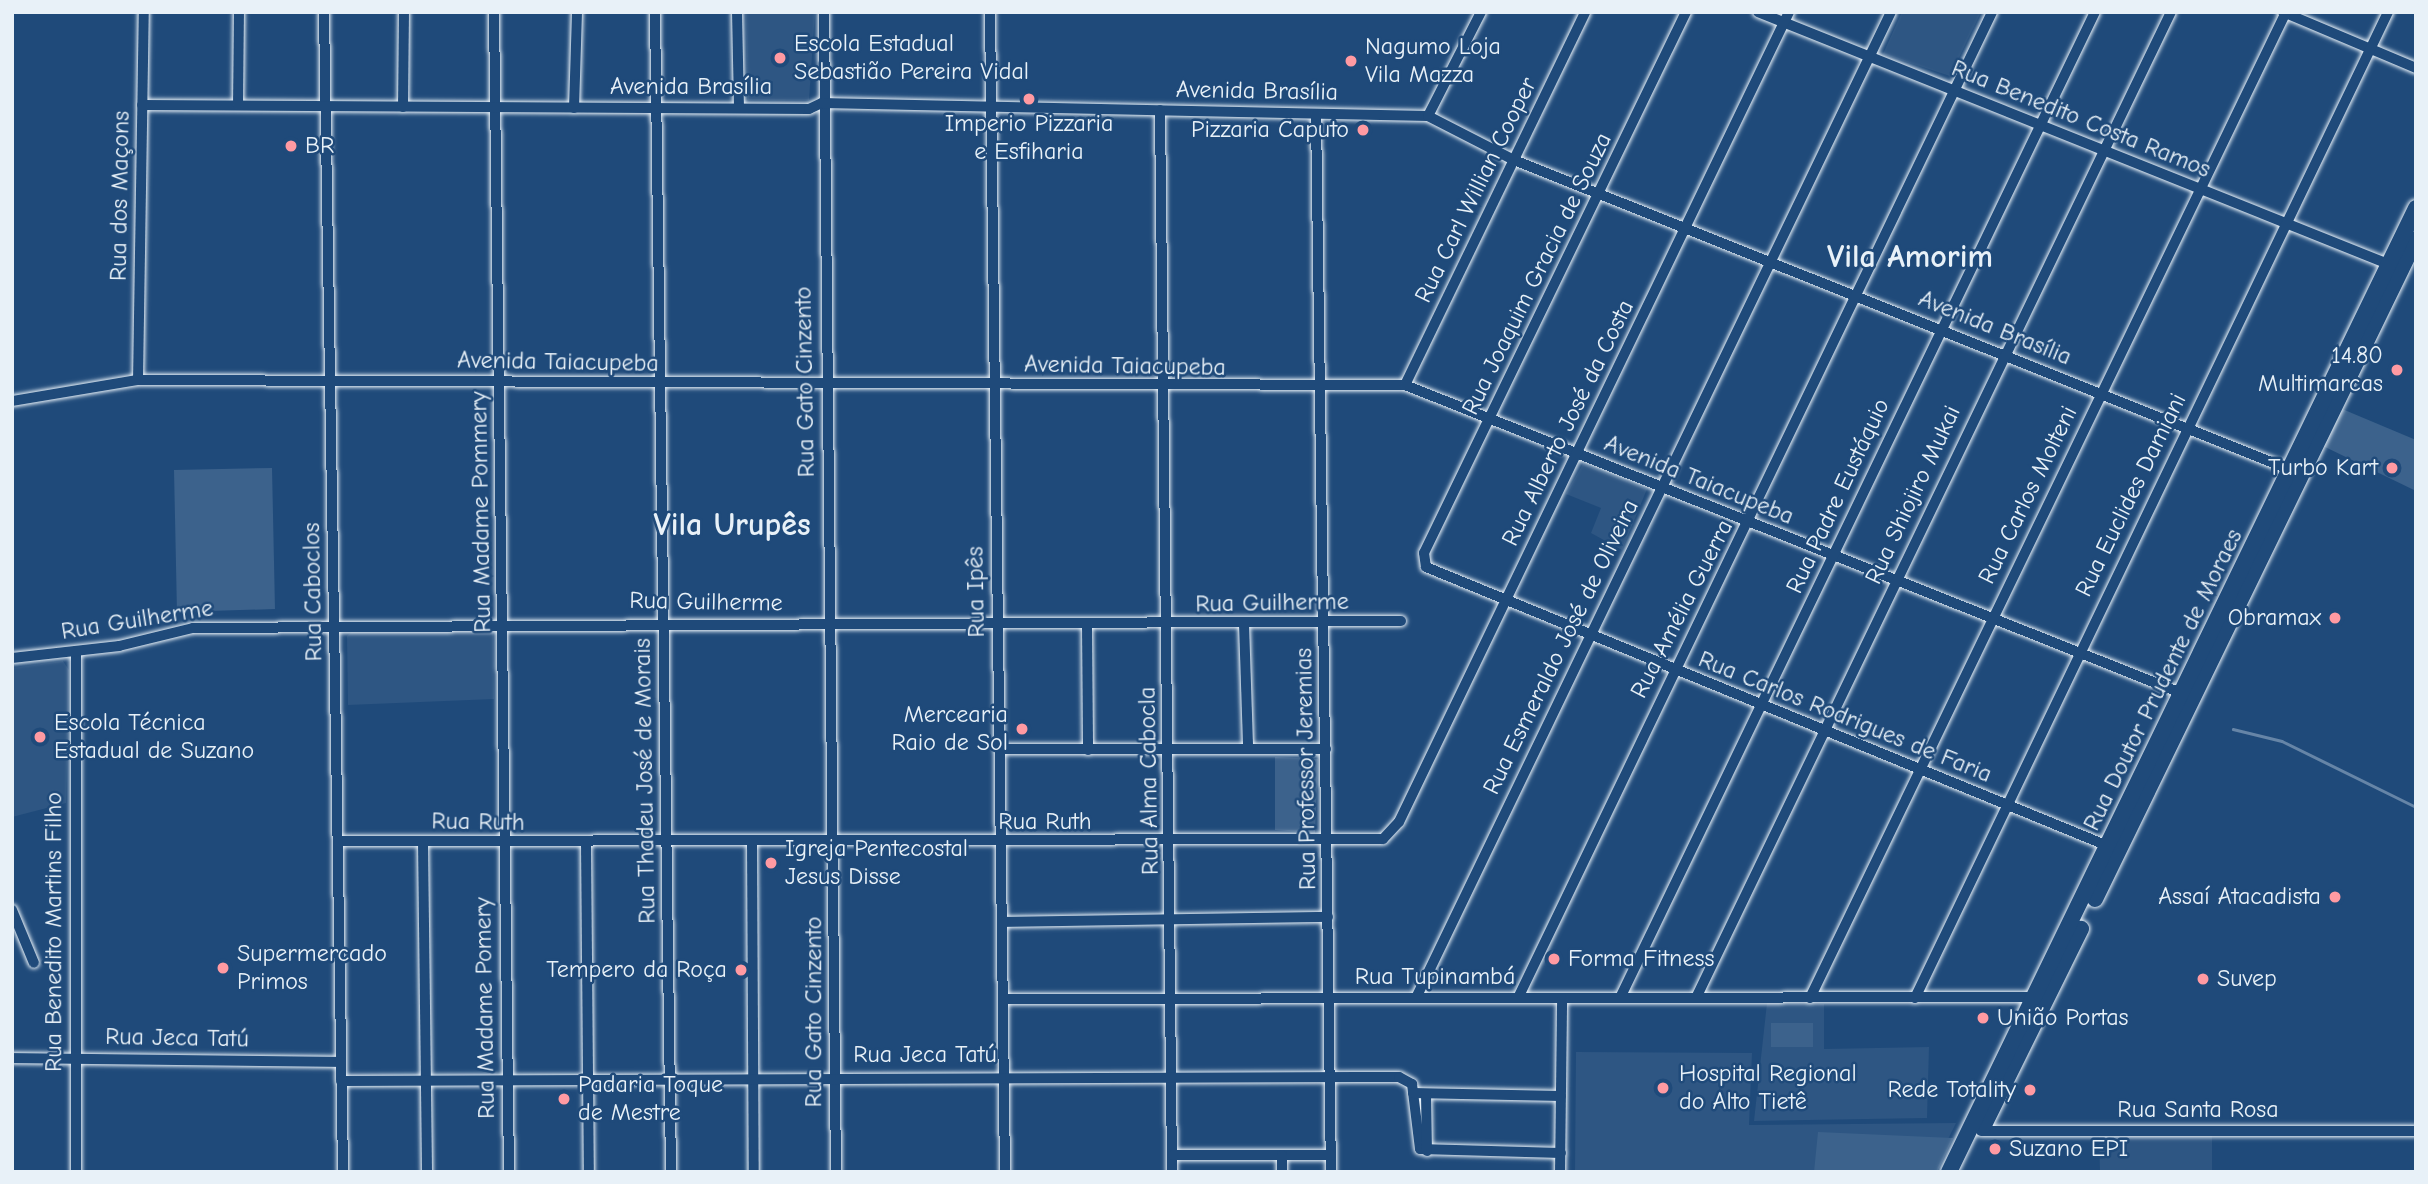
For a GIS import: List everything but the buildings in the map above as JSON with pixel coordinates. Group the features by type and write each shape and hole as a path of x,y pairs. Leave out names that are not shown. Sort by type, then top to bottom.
{"highway":[{"name":"Rua Doutor Prudente de Moraes","path":"1949,1172 2040,998 2061,968 2416,208"},
{"name":"Rua Doutor Prudente de Moraes","path":"1961,1172 2075,916 2181,693 2416,239"},
{"path":"2061,968 2075,916"}],"street":[{"name":"Rua dos Maçons","path":"138,380 144,12"},
{"path":"238,105 239,12"},
{"name":"Rua Caboclos","path":"324,12 343,1172"},
{"path":"403,107 404,12"},
{"name":"Rua Madame Pommery","path":"494,12 501,383 504,844"},
{"path":"574,108 576,12"},
{"name":"Rua Thadeu José de Morais","path":"654,12 671,1172"},
{"path":"737,12 739,108"},
{"name":"Rua Gato Cinzento","path":"824,12 822,103 834,842 836,1172"},
{"name":"Rua Ipês","path":"990,12 999,749 1006,999 1005,1172"},
{"path":"1428,116 1481,12"},
{"name":"Rua Carl Willian Cooper","path":"1405,386 1585,12"},
{"name":"Rua Joaquim Gracia de Souza","path":"1424,553 1686,12"},
{"name":"Rua Benedito Costa Ramos","path":"1758,12 1787,18 1869,57 2388,264"},
{"name":"Rua Esmeraldo José de Oliveira","path":"1416,998 1891,12"},
{"name":"Rua Amélia Guerra","path":"1518,998 1674,671 1858,296 1992,12"},
{"name":"Rua Padre Eustáquio","path":"1620,998 2095,12"},
{"name":"Rua Shiojiro Mukai","path":"1696,998 2003,354 2171,12"},
{"name":"Rua Euclides Damiani","path":"1915,998 2388,12"},
{"path":"2285,13 2416,68"},
{"name":"Rua Carlos Molteni","path":"1810,998 2285,13"},
{"name":"Rua Alberto José da Costa","path":"1374,841 1399,821 1787,18"},
{"name":"Avenida Brasília","path":"142,104 809,109 822,103 1428,116 1514,160 2295,472"},
{"name":"Rua Alma Cabocla","path":"1160,110 1172,920 1172,1172"},
{"name":"Rua Professor Jeremias","path":"1316,114 1331,1172"},
{"name":"Avenida Taiacupeba","path":"12,401 138,380 994,385 1165,389 1405,386 1748,524 2080,651 2181,693"},
{"name":"Rua Carlos Rodrigues de Faria","path":"1424,553 1430,572 2108,846"},
{"name":"Rua Guilherme","path":"12,658 76,651 193,628 334,624 503,621 1166,627 1401,621"},
{"path":"1244,624 1248,747"},
{"path":"1087,627 1088,750"},
{"name":"Rua Benedito Martins Filho","path":"76,651 76,1172"},
{"path":"999,749 1326,749"},
{"name":"Rua Ruth","path":"338,841 504,844 1002,844 1374,841"},
{"path":"423,842 427,1172"},
{"path":"752,843 754,1172"},
{"name":"Rua Madame Pomery","path":"504,844 509,1172"},
{"path":"586,844 589,1172"},
{"path":"12,909 34,963"},
{"path":"1004,922 1328,917"},
{"name":"Rua Tupinambá","path":"1006,999 2040,998"},
{"path":"1560,1172 1562,999"},
{"name":"Rua Jeca Tatú","path":"12,1058 341,1062"},
{"name":"Rua Jeca Tatú","path":"341,1081 836,1076 1405,1077 1413,1093"},
{"path":"1561,1096 1413,1093 1415,1140 1427,1151 1561,1153"},
{"path":"1426,1094 1427,1151"},
{"name":"Rua Santa Rosa","path":"1981,1131 2416,1131"},
{"path":"1173,1155 1331,1155"},
{"path":"1282,1155 1282,1172"}],"shaded area":[{"name":"Escola Estadual Sebastião Pereira Vidal","path":"746,12 815,12 809,100 748,100"},
{"path":"1902,12 1981,12 1950,76 1883,54"},
{"name":"Turbo Kart","path":"2335,406 2416,440 2416,491 2321,445"},
{"path":"1583,464 1647,489 1622,550 1591,533 1601,508 1566,494"},
{"path":"272,468 275,609 177,612 174,470"},
{"path":"493,628 494,699 348,705 347,636 355,629"},
{"name":"Escola Técnica Estadual de Suzano","path":"63,661 69,670 66,803 12,817 12,668"},
{"path":"1275,757 1318,759 1315,833 1275,830"},
{"path":"1767,1003 1824,1004 1824,1049 1929,1047 1927,1118 1754,1121"},
{"path":"1771,1023 1813,1023 1813,1047 1771,1047"},
{"name":"Hospital Regional do Alto Tietê","path":"1576,1052 1752,1053 1749,1125 1956,1123 1932,1172 1575,1172"},
{"path":"1818,1132 1953,1138 1937,1172 1814,1172"},
{"path":"2212,1133 2212,1172 2100,1172 2099,1134"}],"waterway":[{"path":"2233,729 2282,741 2416,807"}],"place":[{"name":"Escola Estadual Sebastião Pereira Vidal","path":"780,58"},
{"name":"Nagumo Loja Vila Mazza","path":"1351,61"},
{"name":"Imperio Pizzaria e Esfiharia","path":"1029,99"},
{"name":"Pizzaria Caputo","path":"1363,130"},
{"name":"BR","path":"291,146"},
{"name":"14.80 Multimarcas","path":"2397,370"},
{"name":"Turbo Kart","path":"2392,468"},
{"name":"Obramax","path":"2335,618"},
{"name":"Mercearia Raio de Sol","path":"1022,729"},
{"name":"Escola Técnica Estadual de Suzano","path":"40,737"},
{"name":"Igreja Pentecostal Jesus Disse","path":"771,863"},
{"name":"Assaí Atacadista","path":"2335,897"},
{"name":"Forma Fitness","path":"1554,959"},
{"name":"Supermercado Primos","path":"223,968"},
{"name":"Tempero da Roça","path":"741,970"},
{"name":"Suvep","path":"2203,979"},
{"name":"União Portas","path":"1983,1018"},
{"name":"Hospital Regional do Alto Tietê","path":"1663,1088"},
{"name":"Rede Totality","path":"2030,1090"},
{"name":"Padaria Toque de Mestre","path":"564,1099"},
{"name":"Suzano EPI","path":"1995,1149"}],"district":[{"name":"Vila Amorim","path":"1910,257"},
{"name":"Vila Urupês","path":"732,525"}]}
